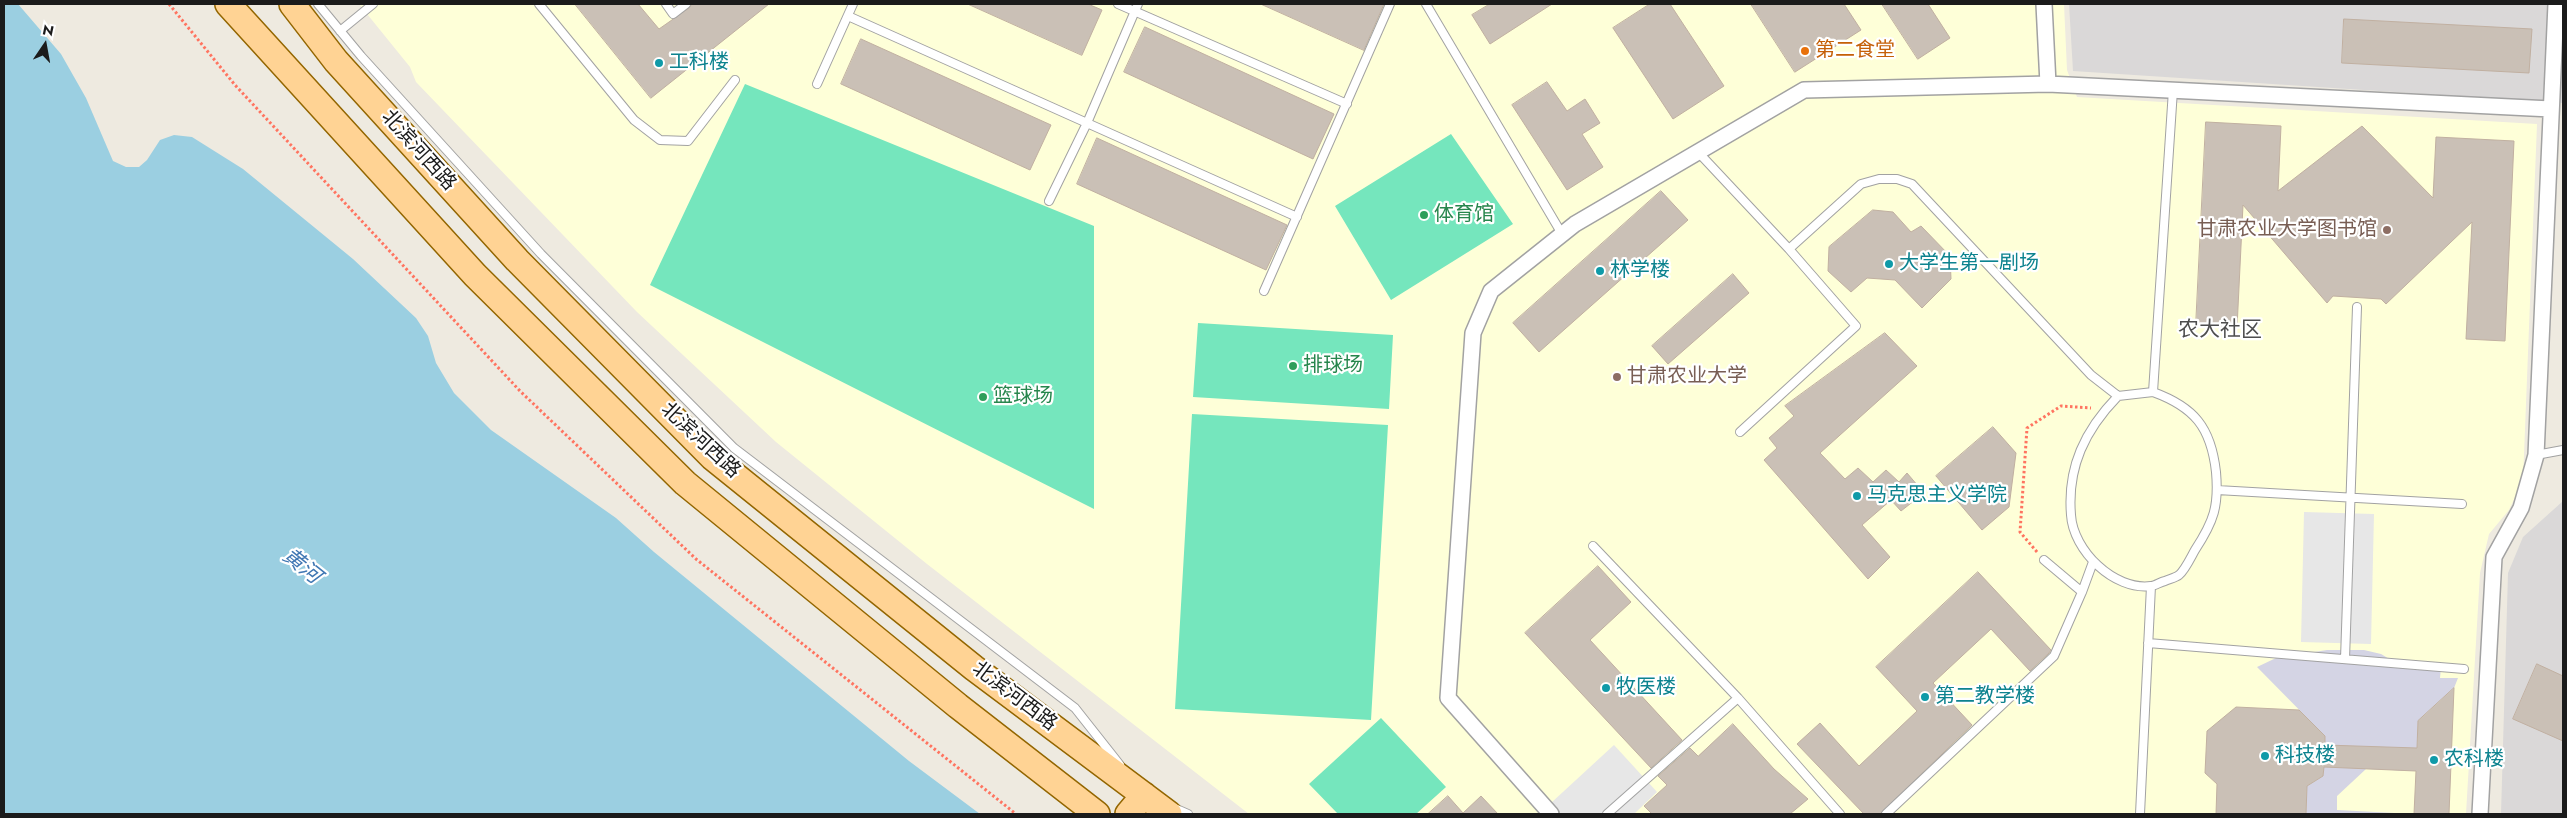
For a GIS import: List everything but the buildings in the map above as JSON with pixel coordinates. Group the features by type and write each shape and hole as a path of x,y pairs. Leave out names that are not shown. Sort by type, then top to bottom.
{"main road":[{"name":"北滨河西路","path":"292,4 336,61 517,260 712,457 974,668 1169,814"},
{"name":"北滨河西路","path":"229,6 475,275 685,483 958,706 1097,814"},
{"path":"1128,814 1144,795"}],"street":[{"path":"2044,4 2048,84"},
{"path":"2480,814 2494,557 2521,508 2536,455 2556,4"},
{"path":"1551,814 1448,698 1473,333 1491,291 1575,224 1804,90 2048,84 2551,109"}],"lane":[{"path":"318,4 340,31 541,254 734,448 1075,708 1144,795 1188,814"},
{"path":"340,31 373,4"},
{"path":"538,4 634,120 660,140 688,141 735,80"},
{"path":"666,4 673,14 686,4"},
{"path":"817,84 853,4"},
{"path":"1118,4 1136,7 1347,104"},
{"path":"1264,291 1390,4"},
{"path":"1426,4 1562,234"},
{"path":"1050,201 1087,123 1136,7"},
{"path":"848,16 1297,217"},
{"path":"2152,392 2173,90"},
{"path":"1698,152 1790,249 1856,326 1740,432"},
{"path":"1790,249 1861,184 1879,179 1897,179 1912,184 2090,375 2118,396"},
{"path":"2345,659 2349,497 2357,307"},
{"path":"2152,392 2170,399 2204,426 2214,459 2217,490 2215,514 2179,575 2151,586 2127,584 2093,562 2077,538 2071,515 2073,471 2087,434 2104,410 2118,396 2152,392"},
{"path":"2536,455 2563,450"},
{"path":"2217,490 2462,504"},
{"path":"1593,546 1738,698 1840,814"},
{"path":"2044,560 2082,592"},
{"path":"1886,814 2054,656 2093,562"},
{"path":"2140,814 2151,586"},
{"path":"2148,643 2464,668"},
{"path":"1607,814 1738,698"}],"path":[{"path":"170,4 235,85 520,391 696,559 1016,814"},
{"path":"2044,560 2020,532 2027,428 2061,406 2104,410"}],"shaded area":[{"name":"甘肃农业大学","path":"359,4 2064,4 2067,70 2077,97 2537,124 2523,480 2509,510 2489,534 2480,573 2466,814 1249,814 927,564 776,442 637,312 416,82 410,67"},
{"path":"2069,4 2563,4 2563,103 2073,71"},
{"path":"2563,501 2563,814 2501,814 2508,573 2523,537"},
{"path":"2304,512 2374,514 2371,644 2301,642"},
{"path":"2327,650 2364,650 2381,654 2396,663 2441,667 2440,678 2458,678 2454,688 2418,721 2416,771 2366,769 2337,796 2337,810 2414,814 2306,814 2307,786 2323,776 2325,736 2257,667 2276,658"},
{"path":"1614,745 1657,792 1634,814 1561,814 1551,803"}],"green space":[{"name":"篮球场","path":"745,84 1094,226 1094,509 650,285"},
{"name":"体育馆","path":"1451,134 1513,224 1391,300 1335,206"},
{"name":"排球场","path":"1198,323 1393,335 1389,409 1193,397"},
{"path":"1192,414 1388,425 1371,720 1175,709"},
{"path":"1381,718 1446,787 1416,814 1338,814 1309,784"}],"water":[{"name":"黄河","path":"4,4 18,4 61,54 86,98 113,161 126,167 139,167 147,160 160,140 174,135 192,137 243,169 353,259 416,318 428,336 436,363 454,393 491,430 616,518 654,552 909,761 980,814 4,814"}],"place":[{"name":"第二食堂","path":"1805,51"},
{"name":"工科楼","path":"659,63"},
{"name":"体育馆","path":"1424,215"},
{"name":"甘肃农业大学图书馆","path":"2387,230"},
{"name":"大学生第一剧场","path":"1889,264"},
{"name":"林学楼","path":"1600,271"},
{"name":"排球场","path":"1293,366"},
{"name":"甘肃农业大学","path":"1617,377"},
{"name":"篮球场","path":"983,397"},
{"name":"马克思主义学院","path":"1857,496"},
{"name":"牧医楼","path":"1606,688"},
{"name":"第二教学楼","path":"1925,697"},
{"name":"科技楼","path":"2265,756"},
{"name":"农科楼","path":"2434,760"}],"district":[{"name":"农大社区","path":"2220,331"}]}
